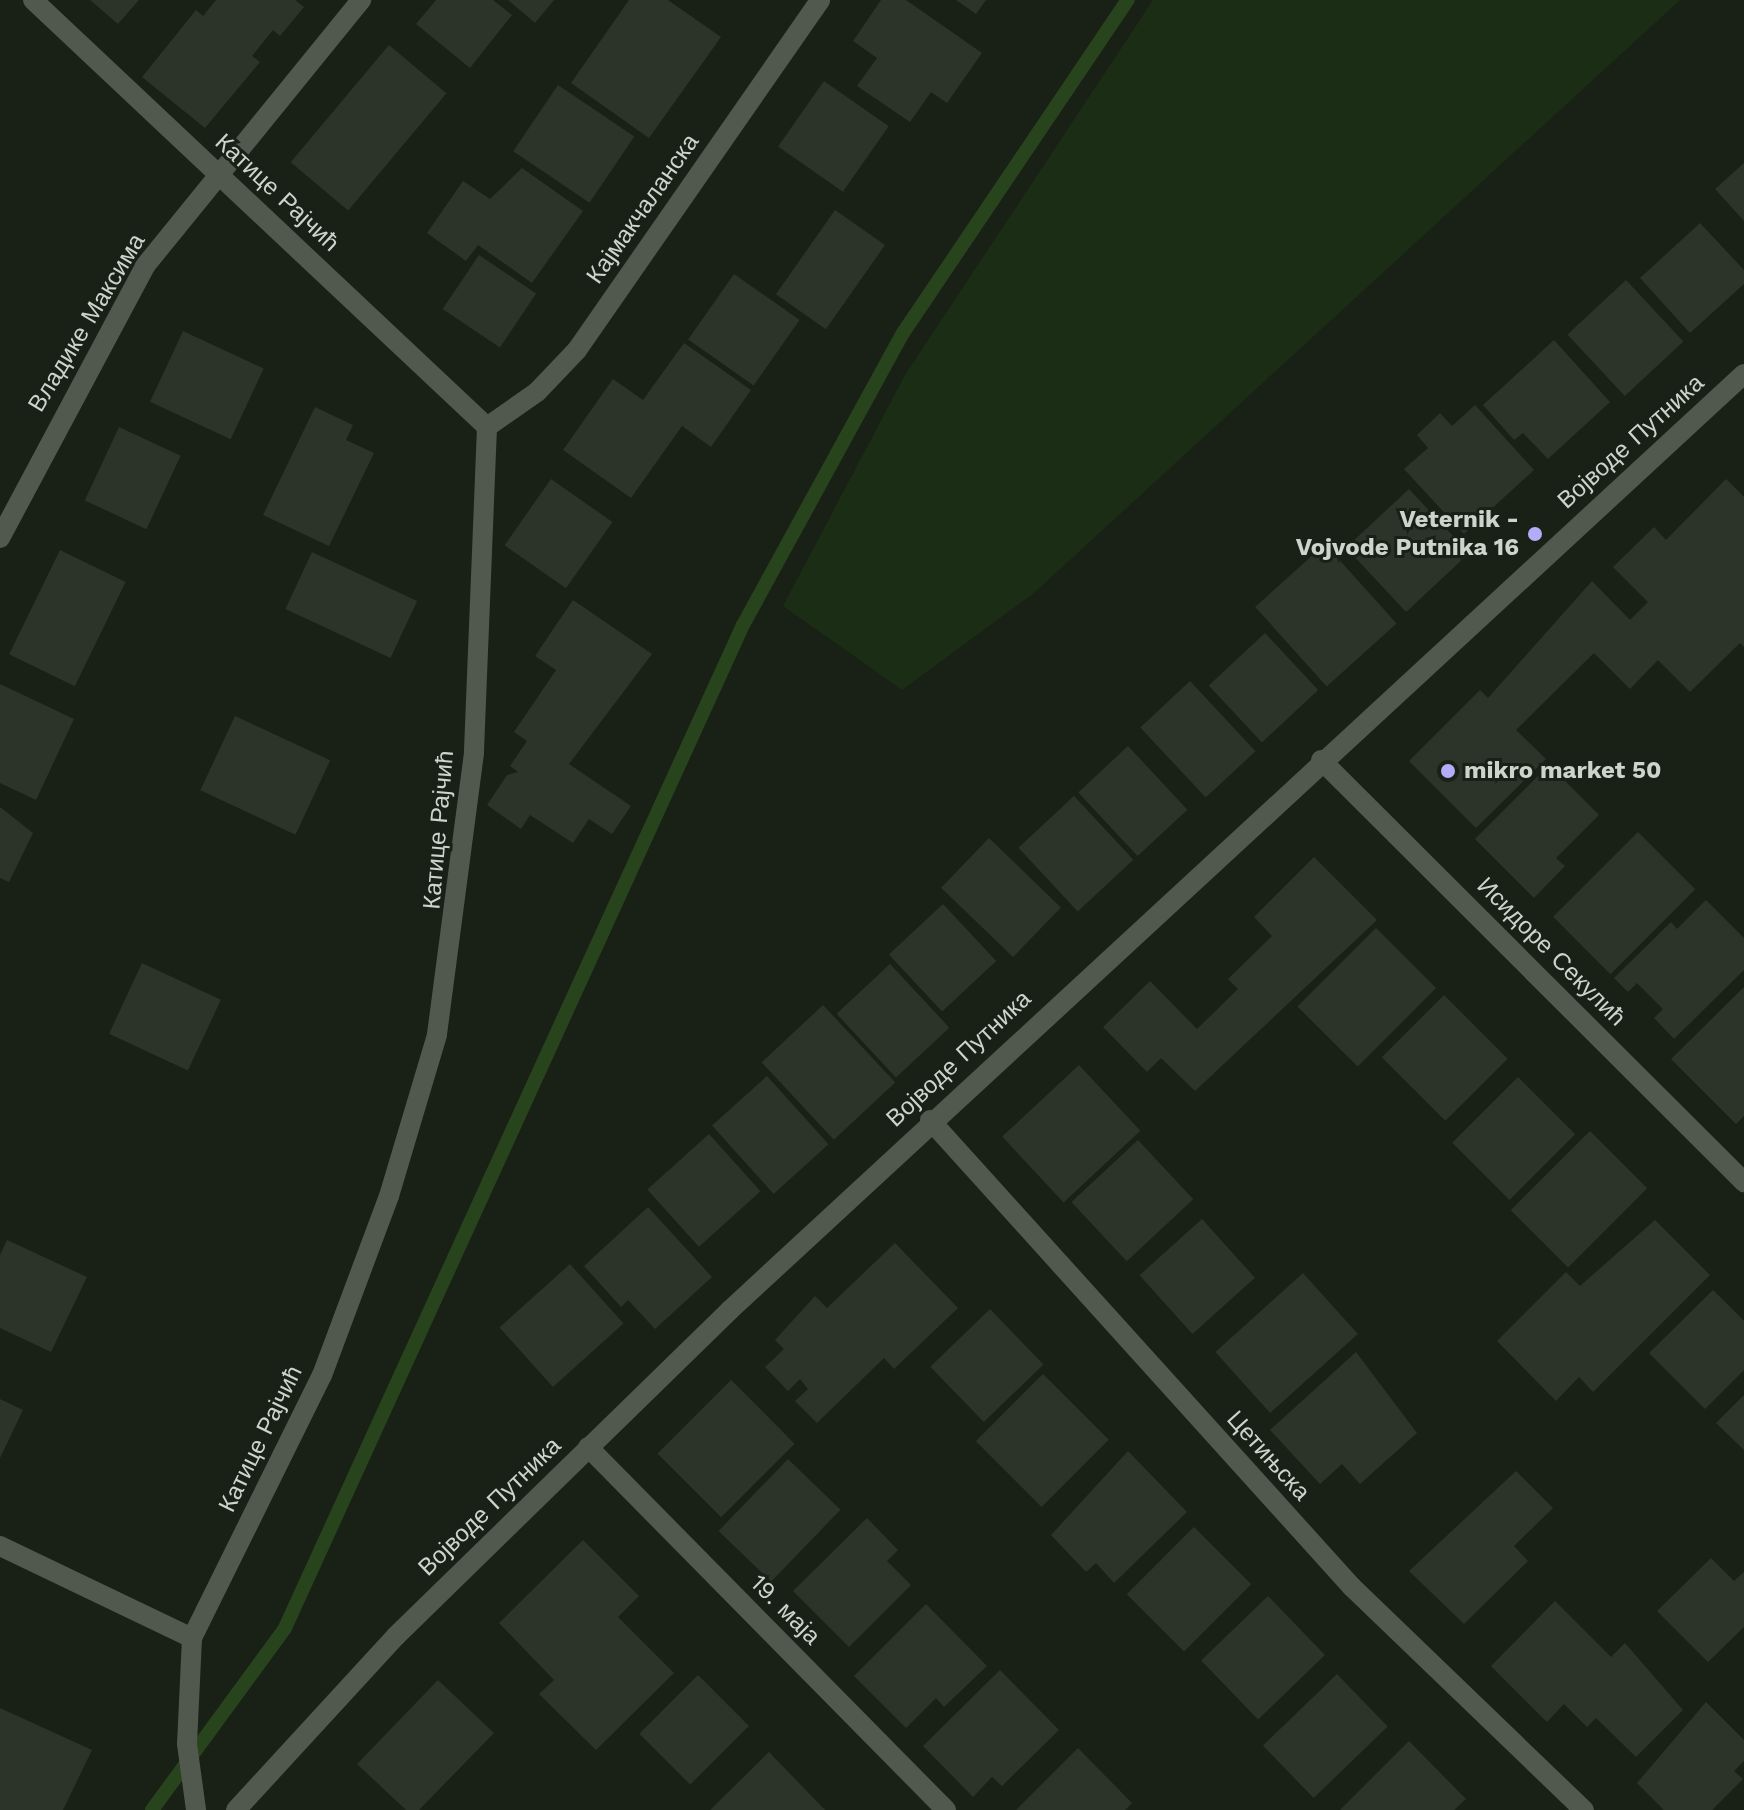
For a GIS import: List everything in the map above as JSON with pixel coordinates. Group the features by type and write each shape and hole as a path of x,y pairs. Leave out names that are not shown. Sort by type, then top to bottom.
{"street":[{"name":"Катице Рајчић","path":"33,0 487,427 474,753 437,1035 389,1196 322,1375 192,1638 187,1744 196,1810"},
{"name":"Владике Максима","path":"0,538 145,266 361,0"},
{"name":"Кајмакчаланска","path":"487,427 537,392 577,350 820,0"},
{"name":"Војводе Путника","path":"236,1810 286,1748 588,1447 930,1120 1321,760 1742,381"},
{"name":"Исидоре Секулић","path":"1321,760 1744,1182"},
{"name":"Цетињска","path":"930,1120 1352,1587 1584,1810"},
{"name":"19. маја","path":"588,1447 946,1810"},
{"path":"0,1546 192,1638"}],"green space":[{"path":"1153,0 1680,0 1034,593 902,690 783,606 905,375"}],"building":[{"path":"90,0 139,0 118,24"},
{"path":"216,0 295,0 304,7 280,36 273,30 252,56 260,62 205,128 142,77 196,10 203,16"},
{"path":"436,0 493,0 512,15 470,68 416,24"},
{"path":"508,0 554,0 535,23"},
{"path":"629,0 668,0 721,37 649,138 571,83"},
{"path":"881,0 906,0 982,53 947,103 931,92 910,122 857,86 877,58 853,41"},
{"path":"956,0 986,0 976,14"},
{"path":"389,45 446,93 348,210 291,162"},
{"path":"824,81 889,126 843,192 778,147"},
{"path":"558,85 634,136 590,203 513,151"},
{"path":"1744,163 1744,221 1715,189"},
{"path":"522,168 583,211 532,283 478,245 466,261 427,233 463,181 490,199"},
{"path":"835,210 885,245 826,329 776,294"},
{"path":"1700,223 1744,270 1744,284 1690,333 1640,278"},
{"path":"479,255 536,294 500,347 443,309"},
{"path":"734,274 800,320 754,385 688,340"},
{"path":"1626,280 1683,341 1625,396 1567,335"},
{"path":"183,331 264,369 231,439 150,402"},
{"path":"1554,340 1610,402 1548,459 1523,433 1514,440 1483,405"},
{"path":"684,343 751,390 711,447 682,426 631,498 563,450 613,379 643,400"},
{"path":"1475,405 1534,470 1464,534 1404,469 1428,448 1417,435 1440,413 1452,426"},
{"path":"315,407 353,425 346,440 374,453 329,546 263,515"},
{"path":"119,427 181,456 146,529 85,500"},
{"path":"551,479 612,522 566,588 505,545"},
{"path":"1726,479 1744,497 1744,647 1740,643 1690,692 1658,660 1630,689 1594,653 1516,730 1546,759 1476,828 1409,761 1480,690 1488,698 1592,581 1630,620 1648,602 1613,567 1654,527 1666,540"},
{"path":"1409,489 1469,553 1406,612 1346,548"},
{"path":"1325,544 1397,624 1327,686 1255,607"},
{"path":"60,550 126,582 75,686 9,654"},
{"path":"312,552 417,601 391,658 285,609"},
{"path":"573,600 652,654 569,764 631,806 612,834 589,819 573,843 530,815 521,829 487,805 507,775 518,772 510,766 527,741 514,732 556,670 535,656"},
{"path":"1265,633 1318,690 1262,743 1209,686"},
{"path":"1190,681 1255,751 1206,798 1140,727"},
{"path":"0,684 74,719 36,800 0,783"},
{"path":"235,716 330,760 296,835 200,790"},
{"path":"1128,746 1187,810 1138,856 1078,792"},
{"path":"1549,765 1599,815 1556,858 1565,866 1534,898 1475,839"},
{"path":"1074,796 1133,860 1078,911 1018,848"},
{"path":"0,807 33,833 9,882 0,878"},
{"path":"1638,832 1695,889 1610,974 1553,917"},
{"path":"989,838 1061,907 1013,957 941,888"},
{"path":"1314,857 1377,920 1195,1091 1161,1058 1147,1072 1103,1027 1150,981 1197,1029 1238,989 1228,979 1272,936 1254,917"},
{"path":"1706,900 1744,938 1744,970 1674,1039 1654,1018 1663,1009 1637,983 1628,992 1614,978 1671,922 1677,929"},
{"path":"943,904 996,961 942,1012 889,954"},
{"path":"1376,928 1436,988 1358,1067 1298,1006"},
{"path":"142,963 221,1000 188,1070 109,1034"},
{"path":"890,964 949,1028 896,1077 837,1014"},
{"path":"1744,987 1744,1116 1736,1124 1671,1059"},
{"path":"1444,995 1508,1059 1445,1121 1382,1057"},
{"path":"823,1005 895,1083 834,1140 762,1062"},
{"path":"1079,1065 1140,1131 1064,1202 1002,1137"},
{"path":"767,1076 829,1144 774,1194 712,1126"},
{"path":"1518,1077 1575,1134 1510,1200 1452,1143"},
{"path":"1590,1131 1647,1188 1568,1267 1511,1210"},
{"path":"709,1134 761,1191 699,1247 647,1190"},
{"path":"1138,1140 1193,1199 1127,1261 1071,1202"},
{"path":"648,1207 712,1277 655,1329 628,1300 621,1307 584,1266"},
{"path":"1202,1219 1255,1278 1192,1334 1140,1275"},
{"path":"1655,1220 1710,1275 1593,1392 1579,1377 1556,1401 1497,1341 1566,1272 1580,1286"},
{"path":"7,1240 87,1277 51,1352 0,1328 0,1255"},
{"path":"895,1243 958,1308 894,1369 884,1358 817,1423 795,1401 808,1389 800,1379 788,1391 765,1367 784,1349 775,1340 815,1296 827,1308"},
{"path":"570,1264 624,1323 553,1387 499,1328"},
{"path":"1303,1273 1358,1334 1270,1413 1215,1352"},
{"path":"1713,1290 1744,1321 1744,1370 1705,1409 1649,1353"},
{"path":"990,1309 1043,1364 984,1422 930,1367"},
{"path":"1356,1352 1417,1433 1360,1484 1342,1464 1320,1484 1270,1430"},
{"path":"1043,1374 1109,1440 1042,1507 976,1441"},
{"path":"731,1380 795,1444 721,1517 657,1454"},
{"path":"1744,1395 1744,1450 1716,1423"},
{"path":"0,1399 23,1410 0,1458"},
{"path":"1128,1451 1187,1512 1114,1583 1096,1563 1086,1572 1051,1535"},
{"path":"788,1459 841,1510 771,1582 719,1531"},
{"path":"1516,1471 1553,1508 1514,1546 1528,1561 1464,1624 1409,1571"},
{"path":"867,1518 898,1550 887,1561 911,1585 849,1647 793,1591"},
{"path":"1194,1527 1251,1584 1184,1651 1127,1594"},
{"path":"583,1540 639,1596 618,1617 674,1673 596,1750 539,1694 554,1680 499,1623"},
{"path":"1711,1558 1734,1581 1744,1572 1744,1627 1708,1662 1657,1611"},
{"path":"1268,1596 1325,1655 1258,1720 1201,1661"},
{"path":"1555,1601 1611,1657 1625,1643 1683,1710 1636,1757 1596,1718 1587,1727 1564,1704 1547,1722 1491,1666"},
{"path":"926,1604 987,1666 944,1707 936,1698 906,1728 854,1676"},
{"path":"1000,1670 1059,1730 1002,1786 992,1777 973,1797 923,1746"},
{"path":"1337,1674 1388,1727 1314,1798 1263,1746"},
{"path":"698,1675 749,1726 690,1785 639,1734"},
{"path":"438,1680 494,1733 419,1810 406,1810 357,1764"},
{"path":"1706,1702 1744,1740 1744,1761 1734,1771 1743,1779 1712,1810 1664,1810 1637,1783"},
{"path":"0,1708 92,1750 63,1810 0,1810"},
{"path":"1409,1741 1466,1799 1454,1810 1340,1810"},
{"path":"1078,1748 1132,1803 1125,1810 1016,1810"},
{"path":"769,1752 825,1810 710,1810"}],"waterway":[{"path":"152,1810 285,1628 743,625 903,333 1128,0"}],"place":[{"name":"Veternik - Vojvode Putnika 16","path":"1535,534"},
{"name":"mikro market 50","path":"1448,771"}]}
